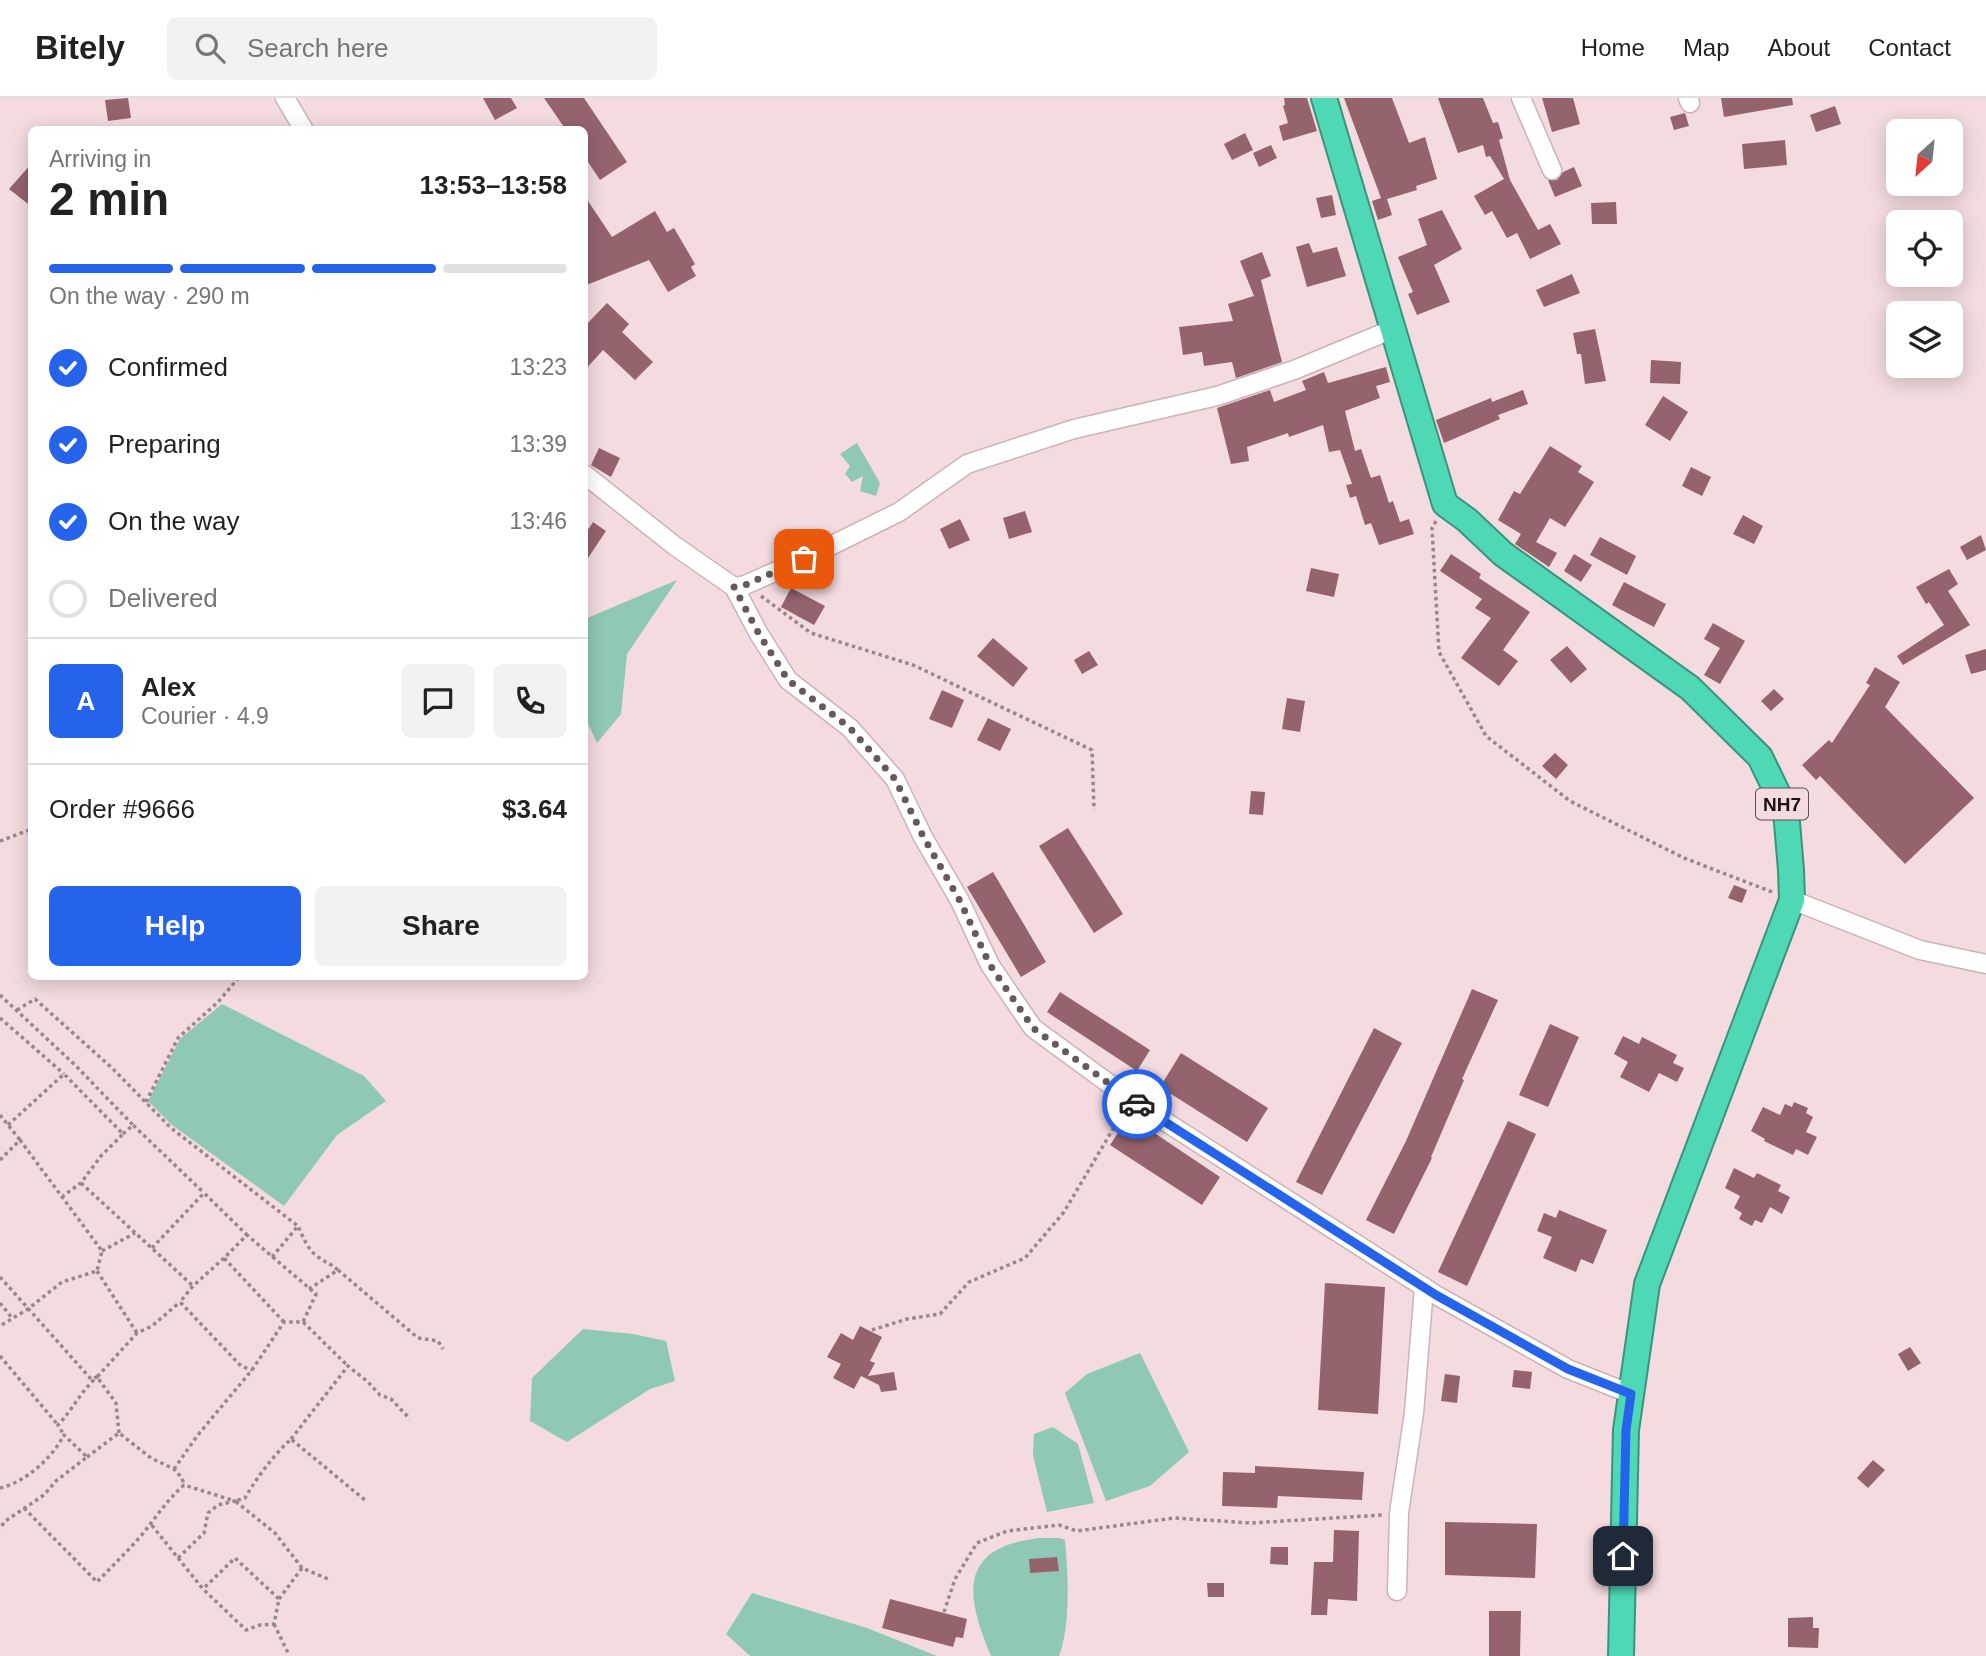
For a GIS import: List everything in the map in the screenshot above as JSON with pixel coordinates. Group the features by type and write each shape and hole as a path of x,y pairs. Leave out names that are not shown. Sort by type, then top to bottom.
{"highway":[{"path":"1324,98 1445,504"},
{"name":"NH7","path":"1445,504 1467,520 1503,554 1690,688 1760,757 1786,811 1791,900 1647,1284 1626,1430 1621,1656"}],"street":[{"path":"285,98 302,126"},
{"path":"1521,98 1552,170"},
{"path":"740,586 804,559 900,512 967,464 1074,429 1217,396 1294,370 1393,329"},
{"path":"588,477 675,546 740,586 759,634 788,680 850,728 895,779 960,901 990,965 1033,1028 1130,1100 1424,1287 1568,1369 1631,1394"},
{"path":"1791,900 1920,950 1986,964"},
{"path":"1397,1591 1399,1513 1414,1413 1424,1287"}],"path":[{"path":"1445,504 1432,528 1439,652 1486,736 1570,801 1684,858 1791,900"},
{"path":"740,586 811,633 913,665 1092,750 1094,810"},
{"path":"0,841 28,830"},
{"path":"146,1102 178,1038 218,1002 237,980"},
{"path":"0,995 247,1236 316,1294 303,1322"},
{"path":"17,1010 35,999 112,1068 171,1128 298,1226 316,1256 329,1262 418,1338 438,1341 443,1349"},
{"path":"0,1018 64,1074 123,1134"},
{"path":"8,1125 64,1074"},
{"path":"872,1330 940,1314 969,1282 1025,1258 1065,1212 1130,1100"},
{"path":"0,1115 102,1251"},
{"path":"62,1197 81,1183 101,1156 133,1125"},
{"path":"0,1160 20,1140"},
{"path":"81,1183 193,1286"},
{"path":"152,1248 204,1193"},
{"path":"272,1257 298,1226"},
{"path":"135,1233 102,1251 96,1271 137,1334"},
{"path":"58,1425 76,1406 82,1390 137,1334 152,1326 180,1302 193,1286 247,1236"},
{"path":"224,1258 284,1322 303,1322 348,1366 380,1395 391,1399 410,1419"},
{"path":"309,1289 338,1270"},
{"path":"0,1326 28,1309 62,1282 96,1271"},
{"path":"0,1277 91,1379 97,1377"},
{"path":"180,1302 241,1366 252,1370"},
{"path":"0,1303 13,1318"},
{"path":"174,1469 197,1436 252,1370 284,1322"},
{"path":"0,1356 64,1435 87,1457"},
{"path":"178,1558 204,1532 208,1513 218,1505 245,1499 266,1468 348,1366"},
{"path":"97,1377 116,1403 119,1433 151,1458 174,1469 184,1485"},
{"path":"0,1529 4,1522 44,1494 56,1481 119,1433"},
{"path":"0,1488 8,1486 36,1468 50,1455 64,1435"},
{"path":"291,1439 366,1501"},
{"path":"184,1485 235,1501 275,1533 302,1568 328,1579"},
{"path":"24,1508 97,1582 169,1498 184,1485"},
{"path":"944,1612 955,1578 977,1543 1007,1531 1059,1525 1077,1531 1174,1518 1251,1523 1399,1513"},
{"path":"150,1523 203,1589 246,1630 274,1624"},
{"path":"203,1589 235,1558 279,1599"},
{"path":"289,1655 274,1624 279,1599 302,1568"}],"shaded area":[{"path":"857,443 880,483 876,496 860,491 863,476 852,482 845,474 850,466 840,454"},
{"path":"677,580 627,654 621,714 597,743 588,724 588,618"},
{"path":"222,1004 364,1076 386,1101 337,1135 284,1206 172,1125 148,1101 180,1039"},
{"path":"583,1329 633,1334 666,1341 675,1381 650,1389 567,1442 530,1421 532,1378"},
{"path":"1140,1353 1189,1452 1150,1486 1106,1501 1065,1393 1087,1374"},
{"path":"1053,1427 1078,1444 1094,1503 1047,1512 1033,1455 1034,1434"},
{"path":"1039,1538 1065,1540 1067,1614 1059,1656 991,1656 982,1634 973,1594 981,1563 994,1552 1013,1543"},
{"path":"752,1593 867,1628 937,1656 750,1656 726,1634"}],"building":[{"path":"128,98 131,118 108,121 105,100"},
{"path":"483,98 511,98 517,108 495,120"},
{"path":"544,98 584,98 627,162 600,180 588,162 588,126 563,126"},
{"path":"1284,98 1307,98 1317,131 1283,141 1279,126 1288,123 1283,106"},
{"path":"1344,98 1392,98 1409,143 1425,137 1437,179 1416,186 1417,190 1387,199 1392,215 1378,220 1372,201 1381,198"},
{"path":"1438,98 1483,98 1493,123 1498,122 1503,138 1499,140 1510,180 1538,230 1550,224 1561,244 1530,259 1517,233 1507,238 1492,211 1485,215 1474,196 1504,179 1490,156 1486,157 1483,145 1458,153"},
{"path":"1542,98 1573,98 1580,124 1552,132"},
{"path":"1721,98 1792,98 1793,105 1724,117"},
{"path":"1835,106 1841,124 1816,132 1810,115"},
{"path":"1685,113 1689,126 1674,130 1670,117"},
{"path":"1245,133 1253,150 1232,160 1224,144"},
{"path":"1785,140 1787,165 1744,169 1742,144"},
{"path":"1271,145 1277,158 1259,167 1253,153"},
{"path":"1574,167 1582,186 1555,197 1548,180 1557,180 1563,172"},
{"path":"28,168 28,204 9,189"},
{"path":"1332,195 1336,215 1321,218 1316,198"},
{"path":"588,201 612,237 655,211 667,232 674,228 695,264 691,267 696,276 668,292 649,260 588,284"},
{"path":"1616,202 1617,224 1592,224 1591,203"},
{"path":"1442,210 1462,249 1434,265 1450,302 1417,315 1408,294 1413,292 1398,257 1427,245 1418,219"},
{"path":"1309,243 1313,253 1337,247 1346,276 1307,287 1296,247"},
{"path":"1262,252 1271,276 1261,280 1282,362 1236,378 1232,362 1204,366 1202,352 1183,355 1179,327 1233,321 1228,304 1254,296 1240,261"},
{"path":"1572,274 1580,293 1544,307 1536,290"},
{"path":"607,303 629,324 622,332 653,362 635,380 603,350 588,367 588,323"},
{"path":"1595,329 1606,381 1585,384 1581,354 1577,354 1573,333"},
{"path":"1651,360 1681,362 1680,384 1650,383"},
{"path":"1386,367 1390,382 1376,386 1380,398 1345,411 1355,451 1361,449 1371,478 1380,475 1389,503 1393,501 1400,522 1409,519 1414,534 1379,545 1371,523 1365,525 1356,496 1350,498 1346,485 1352,484 1340,450 1329,452 1323,425 1247,447 1249,461 1231,464 1217,408 1270,390 1274,402 1306,390 1302,381 1324,372 1328,383"},
{"path":"1523,390 1528,404 1498,415 1500,419 1444,443 1436,420 1491,398 1492,402"},
{"path":"1663,396 1688,412 1670,441 1645,425"},
{"path":"1550,446 1582,466 1578,472 1594,482 1565,527 1550,518 1536,542 1557,553 1549,567 1515,544 1521,534 1498,520 1514,491 1520,494"},
{"path":"599,448 620,458 611,477 591,465"},
{"path":"1691,467 1711,477 1702,496 1682,486"},
{"path":"1025,511 1032,532 1009,539 1003,518"},
{"path":"1743,515 1763,526 1754,544 1733,534"},
{"path":"960,519 970,540 949,549 940,529"},
{"path":"593,522 606,531 588,558 588,530"},
{"path":"1981,535 1986,550 1967,560 1960,547"},
{"path":"1600,537 1636,556 1627,575 1590,555"},
{"path":"1451,554 1481,574 1479,578 1530,612 1503,650 1518,661 1499,686 1461,658 1491,618 1475,608 1482,599 1440,571"},
{"path":"1574,554 1592,565 1581,582 1564,571"},
{"path":"1311,568 1339,574 1334,597 1306,591"},
{"path":"1949,569 1958,584 1948,591 1970,625 1903,665 1897,656 1944,625 1916,587"},
{"path":"1624,582 1666,604 1654,627 1612,605"},
{"path":"791,588 825,606 814,625 781,607"},
{"path":"1713,623 1745,641 1720,684 1704,675 1720,648 1704,639"},
{"path":"993,638 1028,668 1013,687 977,656"},
{"path":"1567,646 1587,669 1571,683 1550,660"},
{"path":"1986,649 1986,670 1971,674 1965,655"},
{"path":"1089,651 1098,665 1082,674 1074,660"},
{"path":"1875,667 1900,682 1885,707 1974,798 1905,864 1820,776 1816,780 1802,765 1829,740 1832,743 1870,685 1866,683"},
{"path":"1774,689 1784,699 1771,711 1761,701"},
{"path":"942,690 964,700 952,728 929,719"},
{"path":"1287,698 1305,701 1300,732 1282,729"},
{"path":"988,718 1011,729 1000,751 977,740"},
{"path":"1555,753 1568,765 1556,779 1542,766"},
{"path":"1251,791 1265,792 1263,815 1249,814"},
{"path":"1068,828 1123,914 1094,933 1039,846"},
{"path":"993,872 1046,962 1021,977 967,887"},
{"path":"1734,885 1747,890 1742,903 1728,898"},
{"path":"1472,989 1498,1000 1462,1079 1464,1080 1432,1158 1394,1234 1366,1220 1406,1141"},
{"path":"1060,992 1150,1050 1137,1071 1047,1012"},
{"path":"1550,1024 1579,1037 1548,1107 1519,1095"},
{"path":"1374,1028 1402,1043 1322,1195 1296,1182"},
{"path":"1623,1036 1639,1044 1642,1037 1677,1055 1673,1063 1684,1068 1677,1082 1659,1073 1649,1092 1620,1077 1628,1062 1614,1054"},
{"path":"1181,1053 1268,1108 1247,1142 1160,1087"},
{"path":"1794,1102 1808,1108 1806,1113 1813,1117 1806,1132 1817,1137 1808,1155 1796,1149 1793,1155 1764,1141 1765,1139 1751,1131 1763,1107 1780,1115 1785,1104 1792,1107"},
{"path":"1129,1116 1220,1177 1202,1205 1110,1145"},
{"path":"1508,1121 1536,1134 1467,1286 1438,1272"},
{"path":"1734,1168 1754,1178 1757,1173 1781,1185 1778,1191 1790,1197 1782,1214 1770,1207 1762,1223 1755,1220 1752,1226 1739,1219 1742,1213 1734,1208 1740,1196 1725,1188"},
{"path":"1559,1210 1607,1230 1593,1264 1581,1259 1576,1272 1543,1258 1552,1237 1537,1231 1544,1213 1556,1218"},
{"path":"1325,1283 1385,1287 1378,1414 1318,1410"},
{"path":"860,1326 882,1337 870,1361 875,1363 868,1376 894,1372 897,1390 881,1392 879,1385 861,1376 854,1389 833,1378 841,1364 827,1357 841,1333 853,1340"},
{"path":"1910,1347 1921,1363 1908,1371 1898,1354"},
{"path":"1514,1370 1532,1372 1530,1389 1512,1387"},
{"path":"1445,1374 1460,1376 1457,1403 1441,1401"},
{"path":"1873,1460 1885,1470 1868,1488 1857,1478"},
{"path":"1255,1466 1364,1472 1362,1500 1278,1496 1277,1508 1222,1506 1223,1472 1255,1473"},
{"path":"1445,1522 1537,1524 1535,1578 1445,1575"},
{"path":"1334,1530 1359,1531 1357,1601 1328,1599 1327,1615 1311,1615 1314,1562 1333,1562"},
{"path":"1271,1547 1288,1547 1288,1565 1270,1564"},
{"path":"1057,1557 1059,1571 1030,1573 1029,1559"},
{"path":"1207,1583 1224,1583 1224,1597 1208,1597"},
{"path":"890,1599 967,1619 963,1638 956,1637 953,1647 882,1628"},
{"path":"1489,1611 1521,1611 1520,1656 1489,1656"},
{"path":"1813,1617 1813,1628 1819,1628 1818,1648 1788,1647 1788,1618"}],"way so far":[{"path":"804,559 745,585 734,587 759,634 788,680 850,728 895,779 960,901 990,965 1033,1028 1137,1104"}],"route":[{"path":"1137,1104 1436,1295 1568,1369 1631,1394 1626,1430 1623,1556"}]}
